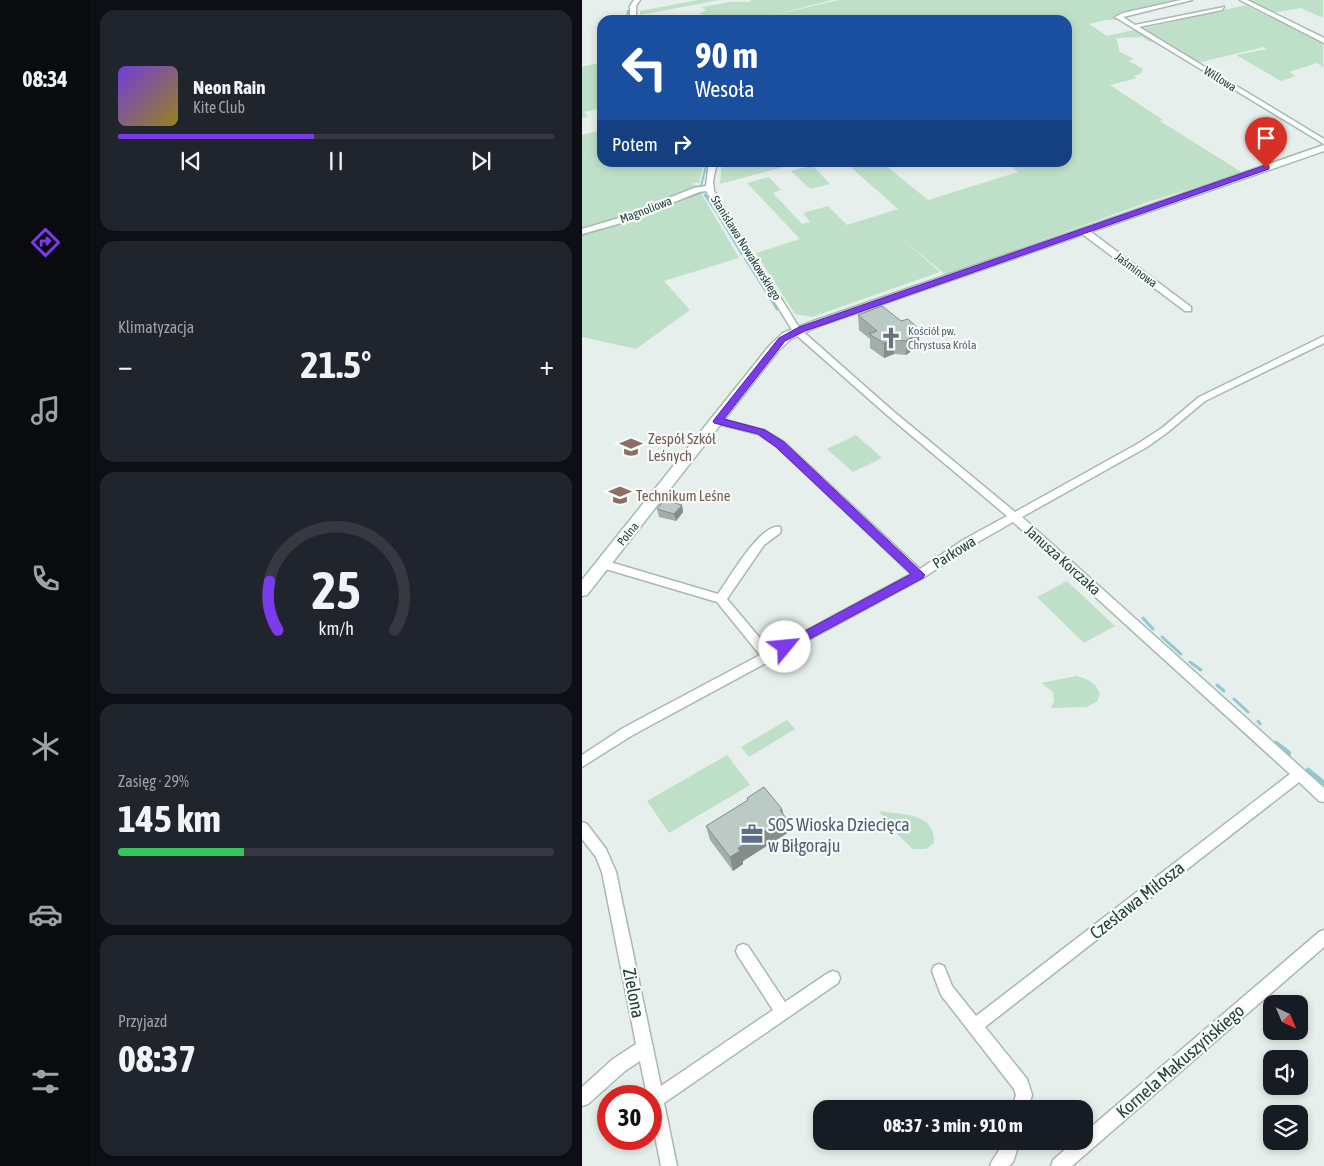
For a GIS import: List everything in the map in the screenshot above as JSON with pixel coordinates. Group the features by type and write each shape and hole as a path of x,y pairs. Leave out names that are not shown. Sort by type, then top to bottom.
{"street":[{"path":"633,15 633,6 637,0"},
{"name":"Willowa","path":"1189,0 1118,16 1120,20 1324,142"},
{"path":"1243,0 1324,41"},
{"path":"1133,27 1222,8"},
{"name":"Polna","path":"582,591 780,342 797,331 1324,148"},
{"name":"Stanisława Nowakowskiego","path":"712,167 709,188 797,331"},
{"name":"Magnoliowa","path":"582,232 622,220 697,190 709,188"},
{"name":"Jaśminowa","path":"1084,231 1188,309"},
{"name":"Janusza Korczaka","path":"797,331 1015,517 1324,797"},
{"name":"Parkowa","path":"582,762 611,741 919,575 967,543 1144,445 1202,399 1324,339"},
{"path":"718,421 761,432 780,444 919,575"},
{"path":"721,599 760,542 776,530"},
{"path":"603,564 721,599 768,656"},
{"name":"Czesława Miłosza","path":"976,1025 1299,775"},
{"name":"Zielona","path":"582,828 601,853 609,872 653,1085"},
{"name":"Kornela Makuszyńskiego","path":"1059,1166 1324,937"},
{"path":"743,951 783,1012"},
{"path":"939,971 946,990 976,1025 1021,1085 1024,1095 1023,1100"},
{"path":"662,1095 833,978"},
{"path":"582,1098 619,1065 645,1048"},
{"name":"Zielona","path":"662,1130 669,1166"},
{"path":"998,1166 1008,1156 1010,1150"}],"green space":[{"path":"698,0 719,0 640,15 640,11"},
{"path":"832,0 773,15 703,15 699,13 706,11 702,7 730,2"},
{"path":"839,0 1185,0 1114,16 1119,20 1106,20 1089,24 1107,36 1135,30 1155,41 1150,42 1142,37 1116,38 1120,52 1134,59 1129,61 1143,69 1140,74 1134,76 1137,78 1110,85 1163,120 1160,121 1243,173 1151,201 946,275 903,240 940,272 812,317 795,314 756,253 800,239 747,183 769,177 781,190 773,193 802,224 810,222 803,213 828,206 847,225 898,209 851,167 888,167 928,200 1018,172 1012,167 1072,167 1072,15 774,15"},
{"path":"1245,0 1323,0 1323,18 1301,8 1272,13"},
{"path":"1246,5 1323,43 1323,67 1317,63 1289,72 1296,76 1281,81 1236,55 1266,49 1264,47 1201,62 1196,61 1141,29"},
{"path":"597,63 597,109 584,112 588,117 582,118 582,67"},
{"path":"597,131 597,167 703,167 699,183 693,183 694,185 699,185 601,224 582,228 582,135"},
{"path":"722,167 784,167 720,184"},
{"path":"805,167 814,167 830,184 810,189 791,171"},
{"path":"701,193 739,258 664,281 690,310 636,349 582,337 582,236 636,219"},
{"path":"856,435 882,458 853,472 827,449"},
{"path":"1067,581 1115,626 1084,643 1037,597"},
{"path":"1076,676 1094,684 1100,694 1097,702 1086,707 1051,708 1054,701 1053,692 1041,683"},
{"path":"787,720 795,729 749,757 741,747"},
{"path":"727,755 750,785 669,833 647,801"},
{"path":"879,811 907,815 924,820 933,833 934,843 926,849 913,849 899,836"}],"building":[{"path":"882,306 901,321 908,319 919,329 911,333 910,338 906,341 894,340 884,343 869,334 877,331 858,315"},
{"path":"664,500 682,505 674,514 657,509"},
{"path":"764,787 782,809 780,810 786,818 738,848 740,851 730,857 706,826 748,800 747,798"}],"waterway":[{"path":"627,15 628,11"},
{"path":"701,186 706,167"},
{"path":"671,203 703,192"},
{"path":"705,195 718,214"},
{"path":"719,216 742,254"},
{"path":"582,235 613,225"},
{"path":"745,258 777,309"},
{"path":"1143,618 1153,629"},
{"path":"1162,637 1181,654"},
{"path":"1190,662 1201,670"},
{"path":"1217,685 1224,691"},
{"path":"1234,699 1248,712"},
{"path":"1276,742 1286,750"},
{"path":"1284,749 1289,753"},
{"path":"1308,770 1324,783"}],"place":[{"name":"Kościół pw. Chrystusa Króla","path":"891,338"},
{"name":"Zespół Szkół Leśnych","path":"631,447"},
{"name":"Technikum Leśne","path":"620,495"},
{"name":"SOS Wioska Dziecięca w Biłgoraju","path":"752,834"}],"route":[{"path":"785,647 919,575 780,444 769,436 753,429 718,421 782,340 789,334 802,329 1266,168"}]}
